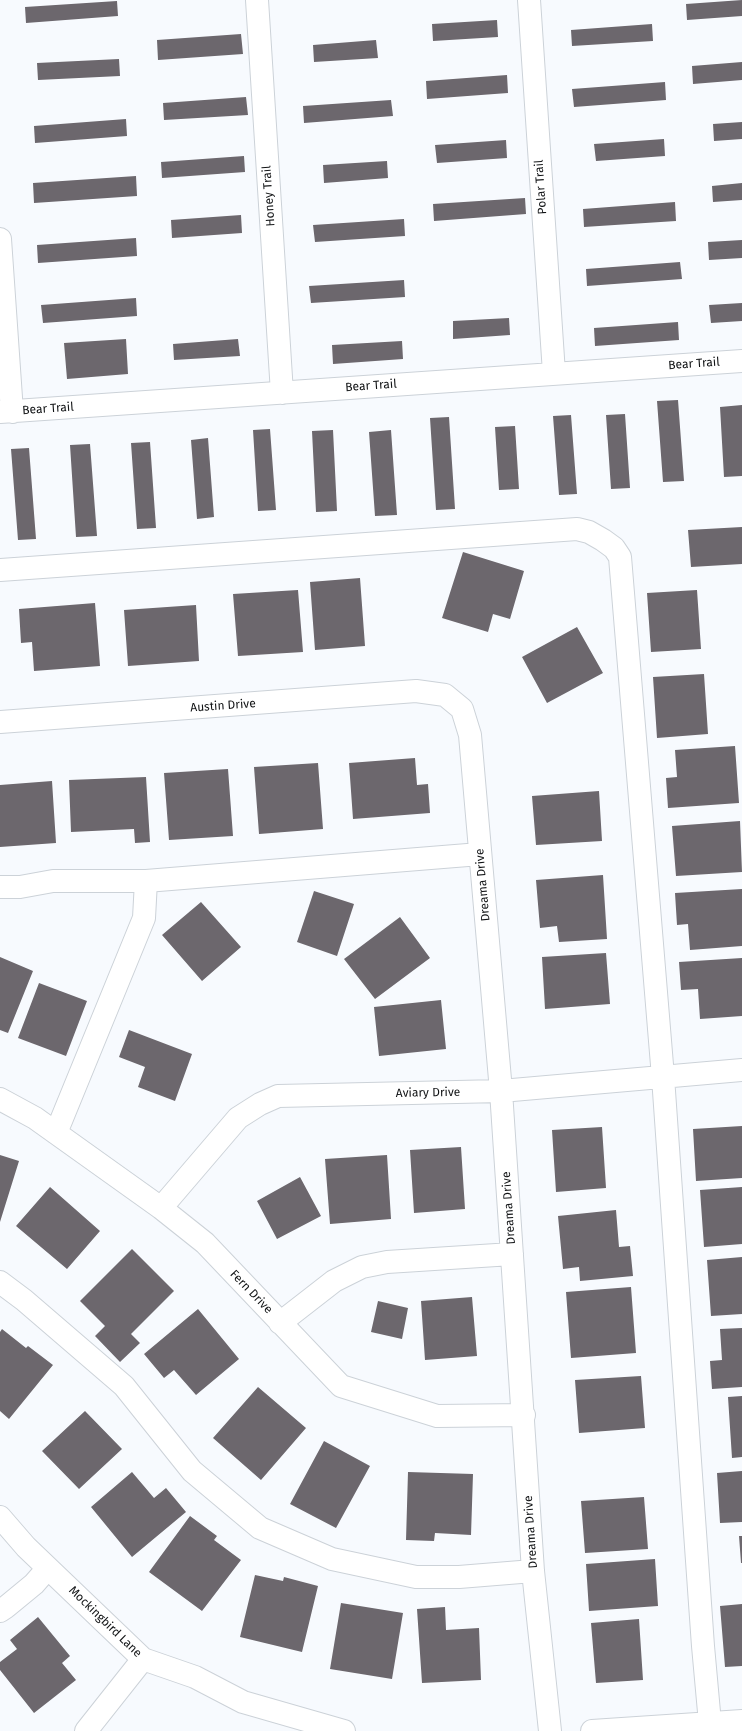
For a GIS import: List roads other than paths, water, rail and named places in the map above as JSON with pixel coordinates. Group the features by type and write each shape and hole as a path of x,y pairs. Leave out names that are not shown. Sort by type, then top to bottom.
{"street":[{"name":"Honey Trail","path":"257,0 282,393"},
{"name":"Polar Trail","path":"529,0 554,373"},
{"path":"0,239 6,412"},
{"name":"Bear Trail","path":"6,412 742,361"},
{"path":"0,570 577,529 590,532 614,548 620,557 663,1077 702,1638 710,1723"},
{"name":"Austin Drive","path":"0,722 416,691 445,695"},
{"name":"Dreama Drive","path":"445,695 462,708 470,735 500,1091 524,1415 533,1571 550,1731"},
{"path":"0,887 20,887 53,881 146,880 480,854"},
{"path":"56,1133 144,918 146,880"},
{"name":"Aviary Drive","path":"161,1208 238,1118 260,1104 278,1096 500,1091 742,1070"},
{"name":"Fern Drive","path":"0,1099 35,1118 161,1208 205,1243 341,1386 437,1416 524,1415"},
{"path":"280,1323 334,1281 362,1267 387,1262 512,1254"},
{"path":"0,1282 24,1300 124,1386 192,1471 260,1528 332,1559 416,1577 459,1577 533,1571"},
{"name":"Mockingbird Lane","path":"0,1518 48,1568 143,1659 195,1677 243,1702 306,1726 344,1731"},
{"path":"0,1610 6,1607 34,1584 48,1568"},
{"path":"86,1731 143,1659"},
{"path":"592,1731 742,1721"}]}
